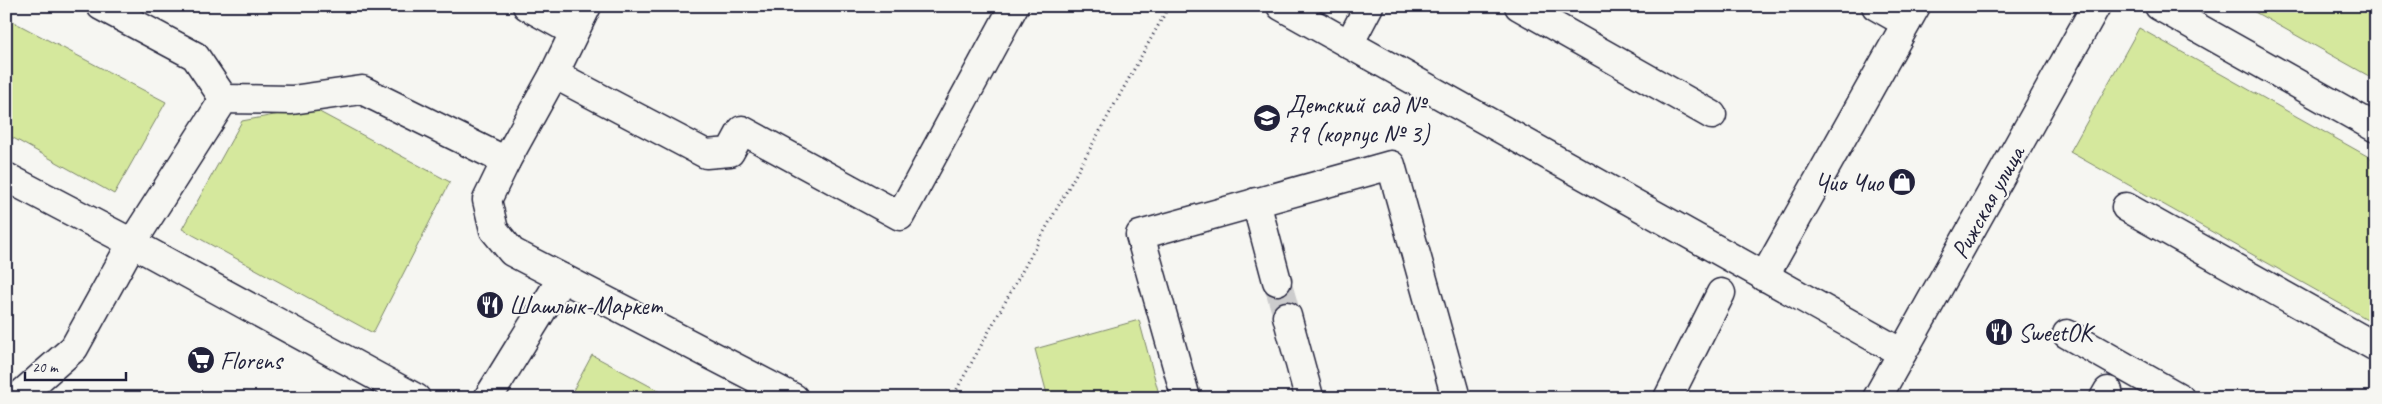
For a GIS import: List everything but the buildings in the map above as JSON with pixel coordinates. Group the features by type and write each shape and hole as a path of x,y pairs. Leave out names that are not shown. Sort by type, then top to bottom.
{"street":[{"path":"101,6 195,56 224,99"},
{"path":"527,6 574,32"},
{"path":"587,6 554,74 506,161 488,200 494,230 512,252 794,398"},
{"path":"554,74 706,154 730,152 742,130 900,216 1014,6"},
{"path":"1281,6 1902,353"},
{"path":"1348,44 1370,6"},
{"path":"1764,276 1911,15 1876,6"},
{"name":"Рижская улица","path":"1877,398 2096,6"},
{"path":"2159,6 2376,128"},
{"path":"1523,7 1712,115"},
{"path":"224,99 292,100 362,90 506,161"},
{"path":"17,398 74,348 132,243 224,99"},
{"path":"1186,398 1140,235 1391,165 1456,398"},
{"path":"6,177 132,243 416,398"},
{"path":"1256,202 1277,282"},
{"path":"2126,207 2376,347"},
{"path":"488,398 562,278"},
{"path":"1668,398 1720,293"},
{"path":"1287,316 1303,396"},
{"path":"2067,334 2180,398"}],"path":[{"path":"952,398 1169,6"}],"green space":[{"path":"2244,6 2376,6 2376,80"},
{"path":"6,18 166,102 114,194 6,134"},
{"path":"2139,28 2376,161 2376,324 2070,152"},
{"path":"312,108 450,182 373,333 182,229 242,121"},
{"path":"1139,320 1160,398 1048,398 1035,349"},
{"path":"592,355 672,398 569,398"}],"tunnel":[{"path":"1277,281 1287,316"}],"place":[{"name":"Детский сад № 79 (корпус № 3)","path":"1267,118"},
{"name":"Чио Чио","path":"1902,182"},
{"name":"Шашлык-Маркет","path":"490,305"},
{"name":"SweetOK","path":"1999,332"},
{"name":"Florens","path":"201,360"}]}
